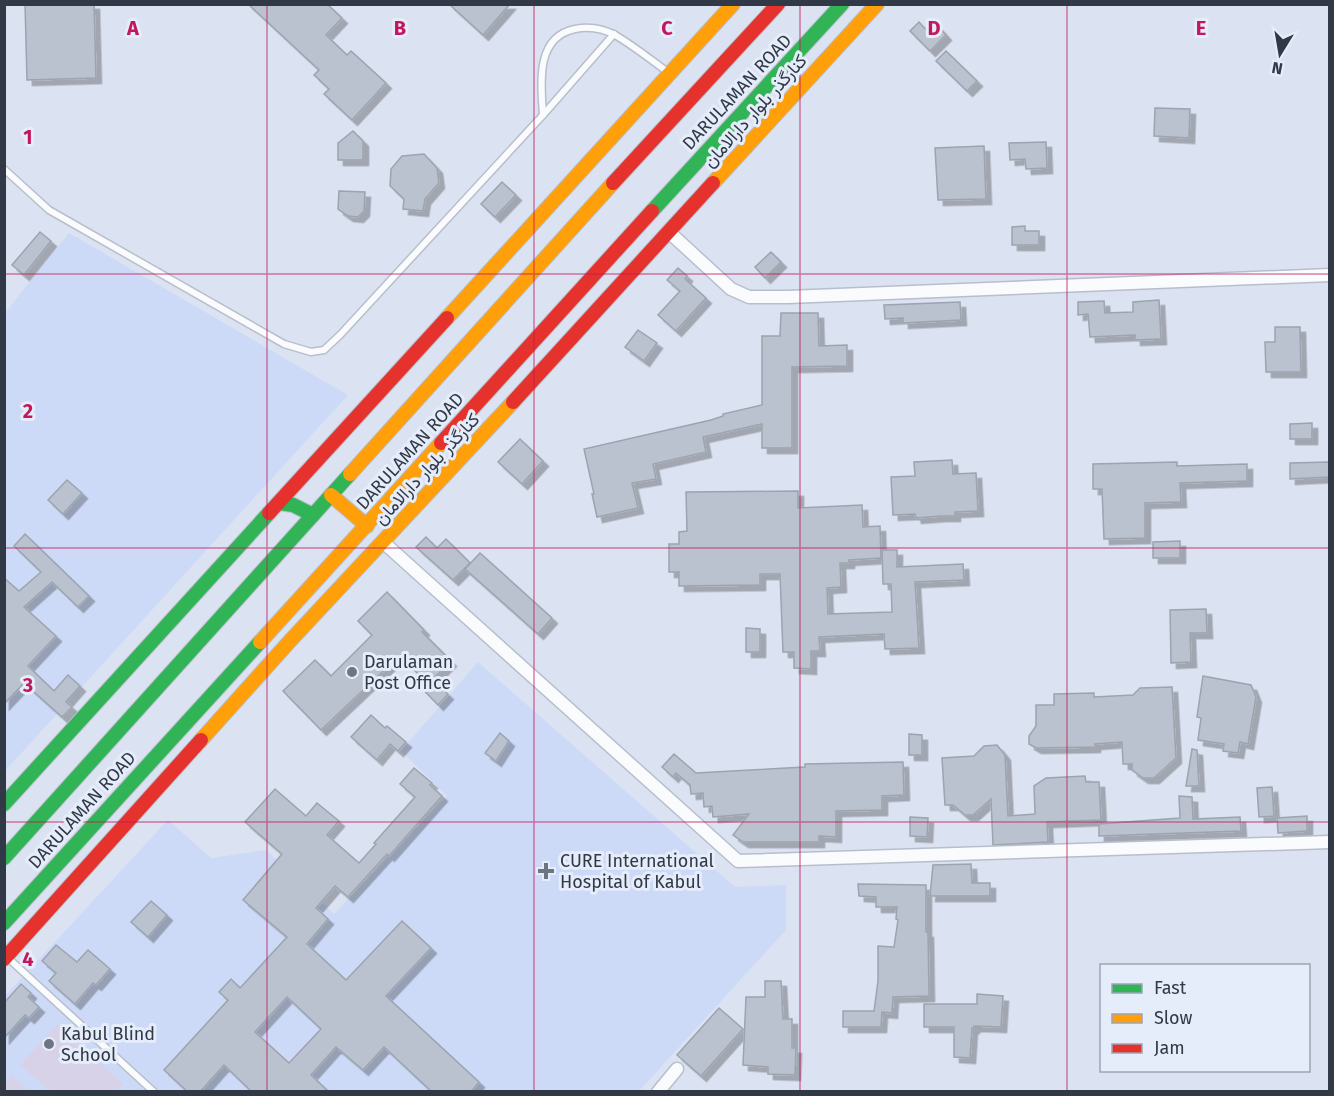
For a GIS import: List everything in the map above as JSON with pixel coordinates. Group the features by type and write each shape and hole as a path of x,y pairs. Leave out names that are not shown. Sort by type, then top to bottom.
{"main road":[{"path":"4,804 733,4"},
{"name":"DARULAMAN ROAD","path":"4,858 90,766 331,495 778,4"},
{"name":"DARULAMAN ROAD","path":"4,923 842,4"},
{"name":"کنارگذر بلوار دارالامان","path":"5,958 289,642 877,4"},
{"path":"331,495 367,526"},
{"path":"279,503 294,505 313,515"}],"street":[{"path":"669,232 731,290 749,297 1329,275"},
{"path":"383,542 738,861 1329,842"},
{"path":"658,1092 668,1086 677,1069"}],"lane":[{"path":"543,115 540,79 544,58 553,41 565,31 586,27 614,34 670,74"},
{"path":"4,169 49,210 284,344 311,352 324,350 543,115 614,34"},
{"path":"5,958 154,1092"}],"shaded area":[{"path":"69,233 348,395 5,771 5,313"},
{"name":"CURE International Hospital of Kabul","path":"478,662 735,887 786,885 786,930 639,1091 5,1092 5,996 168,820 211,858 266,850 334,914 447,796 401,751"},
{"path":"58,1024 123,1084 115,1091 50,1091 20,1065"},
{"path":"11,1075 29,1091 5,1091 5,1083"}],"building":[{"path":"25,4 94,4 96,78 27,80"},
{"path":"248,4 327,4 342,18 326,35 347,55 351,51 386,83 352,120 324,94 329,89 314,75 319,70"},
{"path":"449,4 510,4 483,35"},
{"path":"919,22 929,33 937,25 946,35 930,51 910,31"},
{"path":"946,51 977,81 967,91 936,61"},
{"path":"1155,108 1190,109 1189,138 1154,136"},
{"path":"353,131 363,141 363,160 338,160 338,143"},
{"path":"1046,142 1047,168 1026,169 1025,159 1010,160 1009,143"},
{"path":"984,146 986,199 938,200 935,148"},
{"path":"424,154 437,168 439,183 425,199 423,211 403,209 404,199 390,186 391,169 402,156"},
{"path":"502,182 516,195 495,217 481,204"},
{"path":"339,191 365,192 364,211 358,217 348,216 338,209"},
{"path":"1025,226 1025,231 1039,231 1039,245 1012,245 1012,227"},
{"path":"40,232 51,241 24,275 12,265"},
{"path":"771,252 781,262 765,278 755,267"},
{"path":"678,268 687,276 685,279 706,298 676,331 658,315 680,291 667,280"},
{"path":"1159,300 1161,339 1135,340 1135,335 1090,337 1088,314 1078,315 1078,302 1104,301 1105,313 1133,312 1133,302"},
{"path":"960,302 961,320 903,323 903,318 885,319 884,305"},
{"path":"781,313 818,313 819,346 847,345 847,366 792,367 792,448 762,448 762,424 703,437 706,452 653,464 656,479 632,483 638,508 597,517 584,449 711,420 723,414 762,405 762,336 780,336"},
{"path":"1275,327 1300,327 1301,372 1266,372 1265,342 1275,342"},
{"path":"638,330 657,343 644,361 625,347"},
{"path":"1312,423 1312,439 1290,439 1290,424"},
{"path":"520,439 543,461 522,484 498,462"},
{"path":"952,460 953,474 976,473 978,511 955,512 955,516 916,518 915,514 893,515 891,477 915,476 914,462"},
{"path":"1177,462 1177,466 1247,464 1247,481 1180,483 1181,502 1145,503 1145,538 1104,539 1102,489 1093,489 1093,464"},
{"path":"1329,462 1329,477 1290,479 1290,463"},
{"path":"67,480 82,493 63,514 48,500"},
{"path":"798,491 798,508 862,505 863,527 880,526 881,558 849,560 849,563 840,563 841,587 827,588 828,614 892,612 891,584 883,584 882,550 897,550 897,567 963,564 964,580 915,582 919,648 885,649 884,634 819,637 820,651 811,651 811,669 794,668 794,652 783,652 780,574 760,574 760,585 679,586 679,572 669,572 669,544 679,544 679,532 687,531 686,492"},
{"path":"25,534 89,596 78,607 52,582 24,607 56,636 28,666 54,691 68,675 80,686 66,702 72,707 62,717 24,683 4,704 4,578 19,591 41,572 14,546"},
{"path":"426,537 437,548 446,539 470,563 453,580 416,547"},
{"path":"1180,541 1180,558 1153,558 1153,542"},
{"path":"480,553 552,618 538,634 465,569"},
{"path":"387,592 451,661 432,680 448,694 438,705 415,681 420,676 402,657 398,661 396,659 321,730 283,691 315,660 331,676 372,635 358,621"},
{"path":"1206,609 1207,633 1190,633 1191,662 1171,663 1170,610"},
{"path":"746,628 760,629 760,652 746,652"},
{"path":"1203,676 1251,685 1256,697 1248,744 1240,742 1238,753 1223,751 1224,744 1198,740 1201,718 1197,717"},
{"path":"1172,687 1176,758 1154,778 1143,778 1132,770 1132,764 1123,764 1122,742 1095,744 1095,747 1036,748 1029,744 1029,736 1036,726 1036,705 1054,705 1054,694 1094,693 1094,697 1133,695 1140,688"},
{"path":"371,715 406,742 398,751 390,744 377,760 351,737"},
{"path":"500,733 509,741 496,761 485,753"},
{"path":"909,734 922,735 922,755 909,755"},
{"path":"997,745 1005,755 1008,816 1035,814 1034,786 1046,778 1085,776 1086,782 1099,782 1101,820 1047,822 1048,842 993,845 991,799 973,815 965,815 953,805 945,805 942,758 974,756 984,746"},
{"path":"1192,749 1197,750 1199,786 1186,786"},
{"path":"674,754 696,773 805,767 805,764 903,762 904,795 882,796 882,810 836,811 836,837 819,836 819,842 743,842 733,835 749,814 713,817 712,806 704,807 703,793 691,794 690,785 676,773 673,777 662,767"},
{"path":"414,768 432,783 430,785 442,796 389,856 387,854 348,897 335,886 316,908 328,919 307,944 346,980 402,921 431,948 386,996 479,1082 471,1092 432,1092 384,1047 363,1070 336,1047 311,1075 329,1092 252,1092 224,1065 200,1092 188,1092 164,1070 228,1000 219,992 231,979 240,988 287,937 243,900 282,854 245,822 275,789 306,816 317,803 339,821 327,835 359,863 415,797 400,784","holes":["287,997 321,1029 289,1063 255,1032"]},
{"path":"1272,787 1274,816 1259,817 1257,788"},
{"path":"1179,796 1192,797 1193,819 1240,817 1241,831 1099,836 1099,824 1180,818"},
{"path":"1307,816 1307,831 1278,833 1277,818"},
{"path":"910,817 928,818 927,837 910,836"},
{"path":"971,864 972,883 990,883 990,896 930,896 933,865"},
{"path":"858,884 926,885 929,996 893,997 892,1013 882,1012 881,1027 843,1027 843,1011 874,1011 878,981 878,946 894,947 898,920 896,919 897,907 876,907 876,897 859,896"},
{"path":"151,901 167,915 148,937 131,922"},
{"path":"56,945 77,962 88,950 110,969 96,985 93,983 75,1004 49,981 56,973 42,961"},
{"path":"765,981 781,981 783,1019 792,1019 792,1048 796,1048 795,1075 768,1074 768,1067 743,1065 746,997 765,997"},
{"path":"21,984 31,993 28,997 39,1007 29,1018 25,1015 4,1038 4,1003"},
{"path":"977,994 1003,996 1001,1027 974,1026 970,1058 954,1057 954,1027 924,1027 924,1004 977,1004"},
{"path":"719,1008 743,1029 701,1076 677,1055"}],"traffic: fast":[{"path":"652,211 842,4"},
{"path":"4,858 350,474"},
{"path":"279,503 293,505 313,515"},
{"path":"4,804 269,513"},
{"path":"4,923 260,642"}],"traffic: slow":[{"path":"447,318 733,4"},
{"path":"713,183 877,4"},
{"path":"350,474 613,183"},
{"path":"201,740 289,642 513,402"},
{"path":"260,642 441,443"},
{"path":"331,495 367,526"}],"traffic: jam":[{"path":"613,183 778,4"},
{"path":"513,402 713,183"},
{"path":"441,443 652,211"},
{"path":"269,513 447,318"},
{"path":"4,959 201,740"}],"place":[{"name":"Darulaman Post Office","path":"352,672"},
{"name":"CURE International Hospital of Kabul","path":"546,871"},
{"name":"Kabul Blind School","path":"49,1044"}]}
